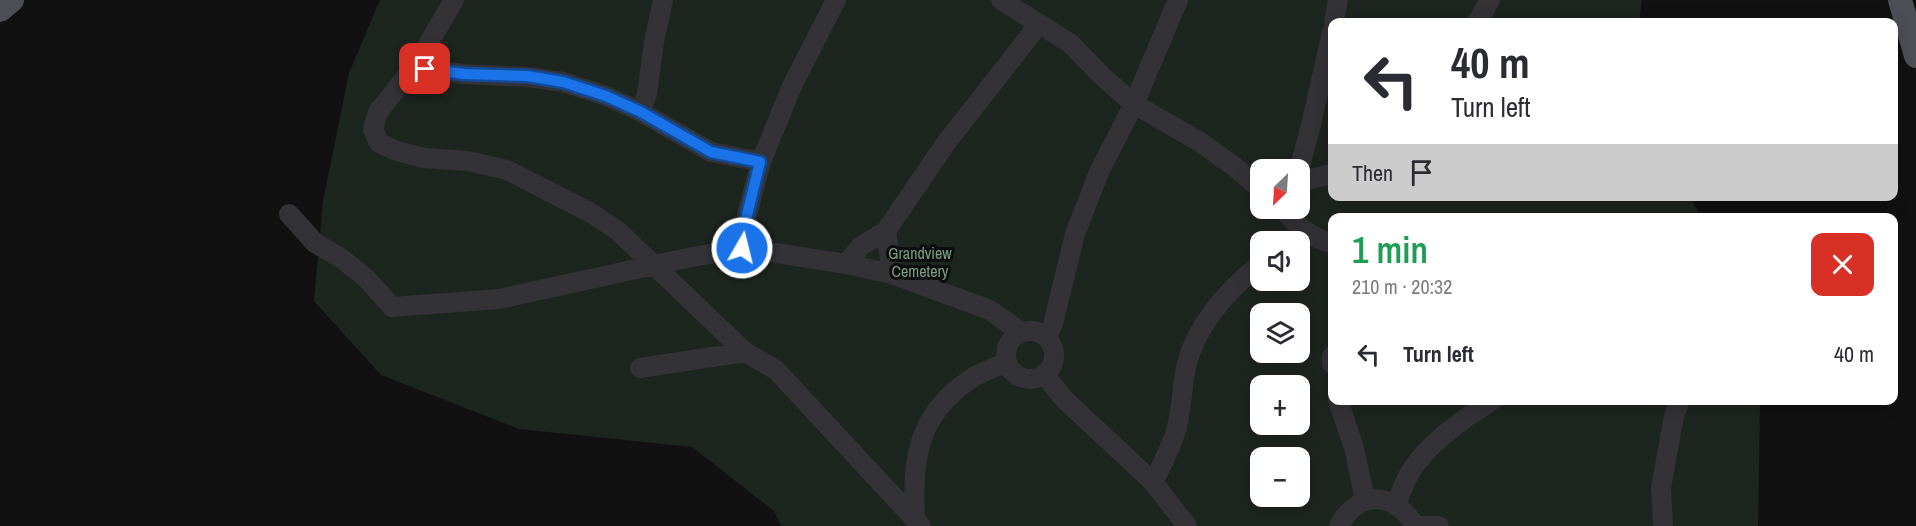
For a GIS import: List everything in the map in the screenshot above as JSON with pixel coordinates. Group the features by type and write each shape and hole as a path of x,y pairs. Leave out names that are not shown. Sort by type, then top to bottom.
{"main road":[{"path":"0,10 12,0"},
{"path":"1900,0 1916,56"}],"lane":[{"path":"454,0 417,63 378,112 373,129 379,143 424,158 468,161 507,170 591,213 618,231 745,352 776,370 918,522"},
{"path":"641,112 647,94 654,42 663,0"},
{"path":"742,248 747,215 760,162 792,86 836,0"},
{"path":"1001,0 1070,44 1134,104 1200,142 1250,180"},
{"path":"1047,337 1053,324 1064,271 1083,213 1100,170 1134,104 1178,0"},
{"path":"1335,18 1338,0"},
{"path":"1479,18 1490,0"},
{"path":"846,264 861,246 886,231 946,143 1039,24"},
{"path":"1302,159 1328,49"},
{"path":"417,63 425,69 464,74 527,76 563,82 606,96 641,112 711,152 760,162"},
{"path":"1310,179 1328,175"},
{"path":"290,214 315,243 341,258 367,279 392,307 499,298 742,248 846,264 892,274 990,310 1021,332"},
{"path":"886,231 892,274"},
{"path":"1310,238 1328,242"},
{"path":"1153,482 1177,428 1187,363 1199,333 1214,309 1250,273"},
{"path":"1035,331 1047,337 1052,346 1054,356 1051,366 1044,374 1034,378 1022,378 1013,372 1007,362 1006,350 1011,339 1021,332 1035,331"},
{"path":"639,368 745,352"},
{"path":"918,522 915,472 922,436 930,420 944,400 971,379 1007,362"},
{"path":"1044,374 1064,399 1153,482 1186,526"},
{"path":"1340,405 1354,448 1365,500"},
{"path":"1395,504 1410,472 1433,446 1464,419 1485,405"},
{"path":"1663,526 1661,488 1674,416 1678,405"},
{"path":"1339,526 1345,514 1355,505 1365,500 1382,499 1395,504 1408,515 1416,526 1439,526"}],"green space":[{"name":"Grandview Cemetery","path":"380,0 1642,0 1640,18 1328,18 1328,201 1692,201 1699,213 1328,213 1328,405 1760,405 1758,526 781,526 774,511 692,447 519,429 381,375 314,301 323,201 349,73"}],"route":[{"path":"425,69 464,74 527,76 563,82 606,96 641,112 711,152 760,162 747,215 742,248"}]}
